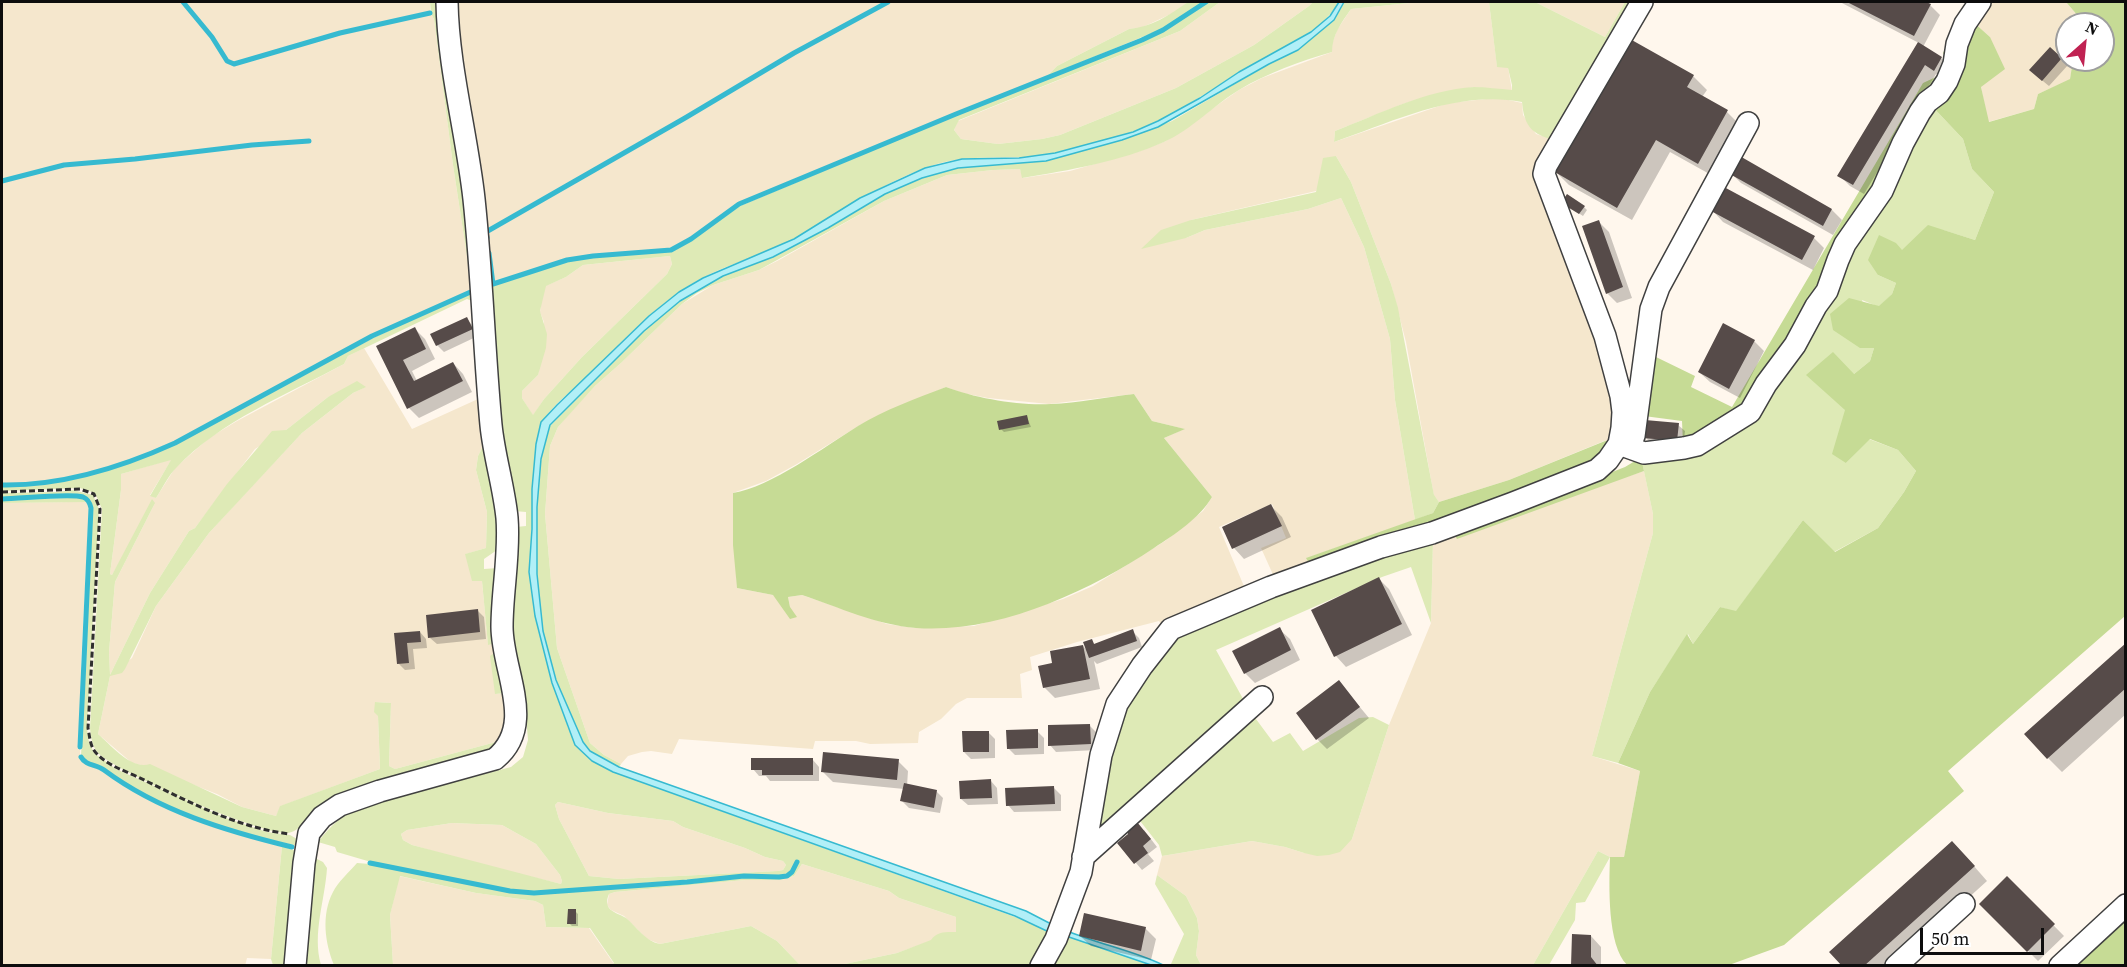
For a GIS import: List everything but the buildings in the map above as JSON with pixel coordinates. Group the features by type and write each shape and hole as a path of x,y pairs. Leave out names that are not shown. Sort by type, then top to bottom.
{"street":[{"path":"296,966 304,863 309,833 322,817 340,805 380,791 495,759 503,752 514,731 516,705 506,663 502,629 507,519 491,425 474,197 447,2"},
{"path":"1625,446 1623,412 1608,345 1582,270 1544,174 1545,166 1642,2"},
{"path":"1625,446 1644,453 1697,445 1750,412 1766,384 1795,345 1816,306 1827,291 1845,244 1882,191 1903,143 1920,112 1927,102 1939,93 1947,81 1965,24 1980,2"},
{"path":"1041,966 1056,939 1074,894 1101,755 1117,704 1142,666 1171,629 1271,587 1381,547 1432,532 1597,470 1634,440 1651,309 1659,287 1748,123"},
{"path":"1083,857 1262,697"},
{"path":"1896,966 1964,904"},
{"path":"2060,966 2126,905"}],"path":[{"path":"2,492 80,489 94,494 98,500 100,509 88,728 90,742 95,752 116,768 227,817 267,831 309,833"}],"shaded area":[{"path":"2,2 182,2 211,38 226,62 233,65 340,34 431,14 434,19 472,289 372,335 174,442 147,454 111,468 52,482 2,484 2,183 64,166 135,161 253,146 309,142 309,140 252,143 135,158 64,164 2,180"},
{"path":"185,2 430,2 430,12 339,32 234,62 227,60 212,36"},
{"path":"456,2 886,2 793,52 485,232 492,284 488,285"},
{"path":"891,2 1188,2 1175,12 1141,28 1129,29 1057,66 1047,76 739,203 691,238 671,249 566,259 495,282 487,233 795,54"},
{"path":"1220,2 1313,2 1254,45 1176,88 1060,135 998,144 961,139 954,130 958,121 1180,31"},
{"path":"1419,2 1489,2 1497,66 1508,67 1512,91 1474,87 1433,95 1403,104 1335,131 1334,142 1448,103 1504,99 1522,103 1523,115 1536,134 1555,140 1540,163 1609,370 1615,440 1604,441 1509,480 1439,502 1434,496 1406,342 1391,284 1351,182 1336,156 1316,191 1191,220 1186,238 1205,230 1308,209 1341,198 1364,247 1390,339 1395,400 1415,520 1307,558 1310,565 1275,579 1261,548 1286,538 1272,504 1219,527 1246,591 1163,628 1159,621 1077,642 1030,657 1032,670 1020,674 1022,698 967,698 956,704 941,719 919,732 918,743 870,744 856,741 815,741 813,749 679,739 672,754 642,752 628,756 621,764 604,755 590,743 557,648 545,514 550,446 558,427 595,386 682,304 713,285 759,270 884,201 947,175 1020,169 1023,178 1070,171 1166,141 1239,90 1262,78 1332,52 1337,30 1351,9","holes":["946,387 962,393 1049,404 1134,394 1152,421 1184,429 1164,438 1212,497 1203,511 1165,541 1093,586 1063,599 974,626 915,628 887,624 802,595 788,597 790,607 773,595 737,588 733,493 766,481 860,425"]},
{"path":"1535,2 1625,2 1605,37"},
{"path":"1983,2 2066,2 2075,12 2055,12 2055,72 2071,72 2070,80 2038,94 2034,109 1988,122 1981,87 1990,37 1971,20"},
{"path":"670,256 672,264 667,274 582,357 544,399 533,416 522,398 522,391 538,375 544,322 540,312 545,286 566,277 583,265"},
{"path":"364,348 412,429 478,399 481,403 483,446 478,456 476,470 487,512 486,548 466,554 482,581 488,644 495,643 495,694 507,693 508,719 496,742 395,769 389,766 391,703 375,702 378,716 380,769 281,806 276,816 242,807 217,794 132,763 98,734 110,676 109,652 115,582 155,503 112,575 110,574 121,474 172,459 150,495 156,498 175,468 209,438 344,364 348,356","holes":["365,387 353,393 302,433 209,533 156,606 132,658 110,675 150,593 189,531 195,528 255,449 286,430 328,397"]},
{"path":"1644,471 1653,514 1653,533 1592,756 1640,771 1624,857 1610,857 1598,851 1533,965 1201,965 1196,955 1199,931 1197,918 1186,896 1157,875 1162,856 1252,841 1304,853 1352,839 1389,725 1431,623 1433,541"},
{"path":"88,502 81,666 80,758 127,788 163,806 207,825 282,846 271,959 247,958 245,966 2,965 2,503"},
{"path":"558,802 608,813 673,821 683,827 765,857 783,861 786,865 783,870 778,871 619,879 589,876 559,819 555,805"},
{"path":"452,823 502,825 536,844 560,875 561,884 412,845 403,840 401,834 407,830"},
{"path":"802,864 889,891 899,898 956,917 956,932 897,953 840,965 800,965 777,941 751,926 660,944 647,939 624,916 611,910 607,905 609,894 615,892 745,880 781,880 794,876"},
{"path":"399,876 476,893 535,901 543,905 546,927 589,928 614,964 612,966 393,965 390,915"}],"green space":[{"path":"430,2 438,2 450,106 478,289 477,340 474,341 472,301 467,299 348,356 344,364 234,422 194,451 176,468 156,498 150,496 171,460 121,474 110,574 112,575 152,499 155,503 115,582 109,652 110,675 150,593 189,531 195,528 227,484 272,431 286,430 328,397 357,381 366,387 353,393 302,433 209,533 156,606 125,669 122,673 110,676 98,734 129,760 136,764 150,764 242,807 276,816 280,806 380,769 378,716 374,712 375,702 391,703 389,766 395,769 496,742 511,718 494,749 307,820 291,832 273,831 222,814 160,788 99,754 92,742 90,728 102,509 95,493 80,488 2,491 2,486 25,486 69,480 112,469 154,453 373,338 475,291 472,289"},
{"path":"1188,2 1204,2 1162,29 1047,76 1057,66 1129,29 1160,20"},
{"path":"1208,2 1220,2 1180,31 959,120 954,130 961,139 998,144 1060,135 1176,88 1254,45 1313,2 1339,2 1312,31 1253,64 1185,107 1152,124 1053,154 965,159 937,164 899,179 864,197 784,244 700,279 669,300 641,324 566,395 546,417 538,433 529,572 535,616 568,728 592,761 613,772 1029,922 1051,933 1048,941 1030,965 840,965 897,953 931,940 939,934 956,932 956,917 899,898 889,891 802,864 794,876 781,880 745,880 615,892 609,894 607,901 611,910 626,918 646,937 660,944 751,926 777,941 800,965 612,965 614,963 590,928 546,927 543,905 535,901 476,893 400,876 390,915 393,965 334,965 328,948 326,929 329,901 335,888 357,863 510,892 534,894 744,878 779,878 793,873 798,863 796,862 786,875 779,876 744,875 534,892 511,890 371,862 337,852 335,847 318,842 338,820 363,806 511,767 523,757 528,740 526,716 509,632 516,527 526,526 526,512 514,511 506,480 488,285 567,261 671,251 692,240 740,206 1164,31","holes":["670,256 672,264 667,274 582,357 544,399 533,415 522,398 522,391 538,375 546,348 547,334 540,311 546,286 566,277 583,265","558,802 608,813 673,821 683,827 765,857 783,861 786,865 783,870 778,871 619,879 589,876 559,819 555,805","452,823 502,825 536,844 560,875 561,884 412,845 403,840 401,834 407,830"]},
{"path":"1344,2 1419,2 1351,9 1336,34 1332,52 1261,78 1230,96 1184,131 1147,149 1094,164 1022,178 1020,169 947,175 884,201 759,270 713,285 697,293 682,304 595,386 558,427 550,446 545,514 557,648 590,743 604,755 621,764 619,767 590,751 583,742 556,680 543,631 537,574 537,507 541,459 550,426 644,331 680,301 723,276 773,257 885,194 922,178 972,166 1046,161 1122,140 1172,121 1269,64 1298,50 1334,20"},
{"path":"1489,2 1535,2 1605,37 1625,2 1637,2 1555,140 1540,135 1531,128 1527,123 1522,102 1498,99 1474,100 1426,110 1334,142 1335,131 1386,110 1438,93 1474,87 1512,90 1508,68 1497,67"},
{"path":"1970,2 1956,44 1938,76 1945,56 1943,53"},
{"path":"2066,2 2125,2 2125,616 1948,771 1964,791 1784,945 1729,965 1627,965 1620,956 1613,929 1610,857 1624,857 1640,771 1618,763 1650,692 1687,634 1693,644 1720,607 1736,611 1803,520 1835,552 1878,528 1904,492 1916,471 1898,450 1870,439 1846,463 1832,454 1845,410 1806,375 1833,352 1854,374 1870,361 1874,348 1860,348 1833,330 1830,314 1849,298 1879,306 1892,294 1896,283 1878,275 1868,260 1879,235 1896,243 1902,250 1928,225 1975,240 1994,192 1972,169 1963,139 1929,103 1971,20 1990,37 2005,69 1981,87 1989,122 2034,109 2038,94 2070,79 2071,72 2115,72 2115,12 2075,12"},
{"path":"1938,76 1749,411 1683,444 1682,421 1644,416 1651,362 1656,357 1695,376 1691,387 1732,407 1923,83"},
{"path":"1929,103 1963,139 1972,169 1994,192 1975,240 1943,230 1878,275 1896,283 1892,294 1879,307 1862,300 1874,348 1870,361 1854,374 1845,410 1846,463 1869,439 1898,450 1916,471 1878,528 1834,552 1803,520 1736,612 1720,607 1693,644 1688,634 1650,692 1618,763 1592,756 1653,533 1653,514 1642,462 1743,421"},
{"path":"1336,156 1351,182 1391,284 1398,308 1434,495 1439,502 1433,513 1415,520 1395,400 1390,339 1364,247 1341,198 1308,209 1205,230 1186,238 1141,249 1161,230 1191,220 1316,192 1323,158"},
{"path":"946,387 970,395 1025,404 1071,402 1134,394 1152,421 1185,429 1164,438 1212,497 1207,505 1178,532 1100,580 1041,607 978,624 947,628 901,626 872,619 802,595 788,597 790,607 797,617 790,619 773,595 737,588 733,545 733,493 764,483 814,455 858,426"},
{"path":"481,403 502,517 497,550 484,559 484,569 498,568 491,605 495,643 488,645 482,581 472,581 465,554 486,548 487,512 476,470 478,456 483,446"},
{"path":"1615,440 1604,457 1516,495 1310,565 1306,558 1433,513 1439,502 1509,480 1605,441"},
{"path":"1645,455 1642,462 1644,471 1457,539 1454,534 1625,467"},
{"path":"73,490 93,495 99,509 87,728 89,742 94,753 116,769 226,818 267,832 290,835 297,839 298,846 245,834 164,804 128,786 101,766 89,763 81,756 92,508 90,501 72,495 2,498 2,493"},
{"path":"83,498 88,502 2,503 2,500"},
{"path":"1433,541 1431,623 1411,567 1382,577 1216,650 1247,706 1093,837 1117,715 1169,642 1182,634 1320,575"},
{"path":"497,651 507,693 495,694 490,656"},
{"path":"1253,715 1273,742 1290,733 1303,751 1359,718 1373,717 1389,725 1352,839 1340,852 1329,855 1317,856 1252,841 1162,856 1159,845 1137,817"},
{"path":"282,846 296,851 285,965 273,965 271,959"},
{"path":"1598,851 1610,857 1585,902 1576,903 1575,920 1549,965 1533,965"},
{"path":"313,857 323,862 327,868 318,929 321,965 302,966"},
{"path":"1157,875 1186,896 1197,918 1199,931 1196,955 1201,965 1171,964 1184,934 1155,884"},
{"path":"2125,919 2125,965 2071,965"},
{"path":"1063,935 1151,965 1051,966"}],"water":[{"path":"1339,2 1344,2 1334,20 1298,50 1158,127 1122,140 1046,161 958,168 922,178 885,194 773,257 723,276 680,301 644,331 550,425 541,459 537,507 537,574 543,631 556,680 583,742 590,751 619,767 1026,911 1055,926 1051,933 1015,916 613,772 592,761 575,745 552,683 535,616 529,572 536,444 541,422 557,405 649,316 679,292 703,278 794,239 860,198 925,168 962,159 1019,158 1055,153 1133,132 1200,98 1239,72 1311,32 1330,16"},
{"path":"1065,930 1163,965 1151,965 1063,935"}],"waterway":[{"path":"183,2 212,37 227,61 234,64 340,33 430,13"},
{"path":"487,238 486,232 794,53 888,2"},
{"path":"489,253 493,284 567,260 671,250 691,239 739,204 1142,40 1163,30 1206,2"},
{"path":"2,181 64,165 309,141"},
{"path":"2,485 24,485 69,479 112,468 154,452 175,443 372,336 475,290"},
{"path":"2,499 76,496 83,497 89,501 91,506 80,747"},
{"path":"81,757 147,797 170,808 243,834 292,847"},
{"path":"370,863 510,891 534,893 744,876 779,877 787,876 792,872 797,862"}]}
